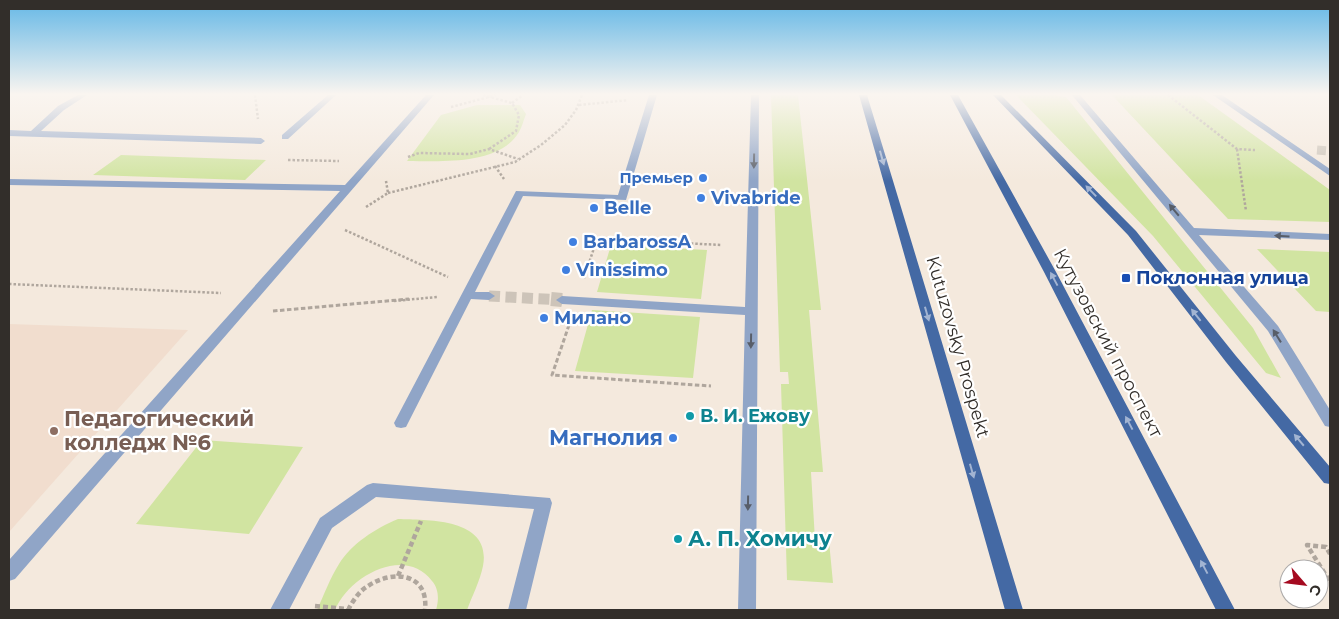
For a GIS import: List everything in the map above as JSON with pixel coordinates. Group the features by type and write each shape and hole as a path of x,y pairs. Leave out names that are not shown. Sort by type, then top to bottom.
{"main road":[{"name":"Kutuzovsky Prospekt","path":"871,124 1014,610"},
{"name":"Кутузовский проспект","path":"970,124 1050,272 1226,610"},
{"path":"1025,124 1132,233 1231,359 1330,478"}],"street":[{"path":"33,134 44,124"},
{"path":"285,137 300,124"},
{"path":"9,573 405,124"},
{"path":"401,423 520,193 622,198 644,124"},
{"path":"747,610 754,124"},
{"path":"1100,124 1273,329 1330,422"},
{"path":"1259,124 1330,173"},
{"path":"9,133 261,141"},
{"path":"1297,150 1317,150"},
{"path":"9,182 348,188"},
{"path":"1191,231 1330,237"},
{"path":"469,291 489,296"},
{"path":"562,300 751,311"},
{"path":"279,610 326,523 373,490 544,503 517,610"}],"path":[{"path":"419,153 470,154 488,149 516,131 517,124"},
{"path":"388,193 514,162 541,145 566,124"},
{"path":"488,149 518,159"},
{"path":"1237,149 1246,215"},
{"path":"322,218 469,291"},
{"path":"9,284 254,294"},
{"path":"237,314 469,291"},
{"path":"398,576 432,494"},
{"path":"1330,554 1326,547 1306,546 1330,582"},
{"path":"348,610 355,597 369,584 386,577 398,576 416,581 425,592 425,610"}],"shaded area":[{"name":"Педагогический колледж №6","path":"9,324 188,330 9,532"}],"green space":[{"path":"434,124 522,124 519,132 510,143 498,151 483,156 452,161 407,161"},
{"path":"772,124 801,124 821,310 809,310 823,472 811,472 815,540 829,541 833,583 787,580 781,384 789,384 788,372 780,372"},
{"path":"1044,124 1088,124 1253,328 1281,378 1266,373 1153,236"},
{"path":"1139,124 1238,124 1330,190 1330,222 1228,219"},
{"path":"121,155 266,160 245,180 93,175"},
{"path":"611,245 707,250 701,299 597,292"},
{"path":"1257,249 1330,252 1330,312 1316,311"},
{"path":"592,310 700,317 693,378 575,371"},
{"path":"202,440 303,447 249,534 136,524"},
{"path":"398,519 425,520 455,525 468,530 478,539 483,550 483,566 467,610 436,610 438,595 432,581 421,571 407,566 393,565 365,576 352,586 335,610 317,610 336,569 350,550 373,532"}],"tunnel":[{"path":"1317,150 1330,151"},
{"path":"489,296 562,300 551,299"}],"place":[{"name":"Премьер","path":"703,178"},
{"name":"Vivabride","path":"701,198"},
{"name":"Belle","path":"594,208"},
{"name":"BarbarossA","path":"573,242"},
{"name":"Vinissimo","path":"566,270"},
{"name":"Поклонная улица","path":"1126,278"},
{"name":"Милано","path":"544,318"},
{"name":"В. И. Ежову","path":"690,416"},
{"name":"Педагогический колледж №6","path":"54,431"},
{"name":"Магнолия","path":"673,438"},
{"name":"А. П. Хомичу","path":"678,539"}]}
